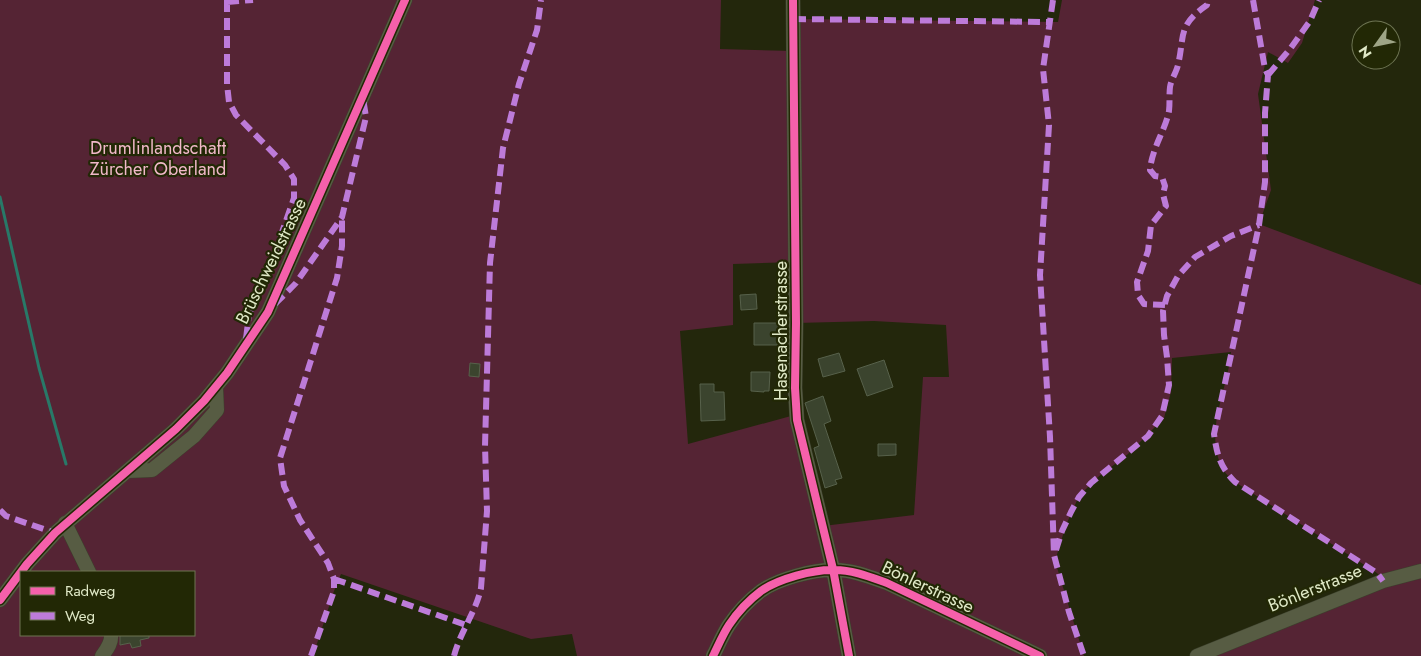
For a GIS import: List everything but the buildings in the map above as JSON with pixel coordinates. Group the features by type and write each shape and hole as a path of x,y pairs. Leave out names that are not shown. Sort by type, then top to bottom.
{"street":[{"name":"Brüschweidstrasse","path":"22,571 65,523 128,471 204,402 227,373 268,312 405,0"},
{"name":"Hasenacherstrasse","path":"794,0 795,388 797,420 833,570 849,656"},
{"path":"65,523 88,571"},
{"name":"Bönlerstrasse","path":"713,656 728,626 743,607 761,591 780,582 811,572 833,570 862,574 887,583 1040,656"},
{"name":"Bönlerstrasse","path":"1197,656 1383,581 1421,571"},
{"name":"Brüschweidstrasse","path":"0,600 20,573"},
{"path":"102,656 111,640 111,636"}],"green space":[{"name":"Drumlinlandschaft Zürcher Oberland","path":"0,0 721,0 720,49 793,51 794,19 1058,22 1062,0 1315,0 1302,43 1288,63 1268,52 1258,94 1271,190 1259,224 1421,285 1421,656 1197,656 1383,581 1377,573 1235,482 1224,471 1218,457 1215,442 1218,412 1231,352 1172,358 1171,392 1164,418 1128,454 1098,477 1079,496 1066,525 1055,561 1084,656 577,656 572,634 531,639 341,574 313,656 0,656","holes":["795,262 796,323 874,321 946,325 949,377 923,377 914,515 823,526 791,416 688,444 680,331 733,325 733,264"]}],"waterway":[{"path":"0,197 39,368 66,464"}],"marked path":[{"path":"227,0 227,84 229,102 236,115 285,165 294,179 294,198 274,255 249,314 246,339"},
{"path":"227,2 253,0"},
{"path":"454,656 476,605 481,588 487,511 485,446 490,263 503,148 519,84 537,30 541,0"},
{"path":"1053,0 1043,69 1049,125 1040,275 1050,437 1054,555 1069,612 1084,656"},
{"path":"1165,305 1144,304 1138,295 1137,282 1148,251 1151,225 1166,206 1163,194 1165,186 1162,177 1155,176 1150,170 1151,162 1169,111 1170,87 1178,65 1186,25 1197,12 1207,5 1208,0"},
{"path":"1253,0 1265,69 1268,75 1265,113 1265,182 1259,225 1214,434 1216,448 1223,466 1235,482 1377,573 1383,581"},
{"path":"1268,75 1310,21 1319,0"},
{"path":"794,19 1049,22"},
{"path":"275,304 296,283 342,217 366,117 363,98"},
{"path":"311,656 334,591 334,579 328,563 300,520 284,486 280,458 337,278 342,246 342,217"},
{"path":"1056,550 1062,531 1079,497 1091,483 1148,436 1162,416 1169,385 1163,311 1167,296 1178,276 1195,257 1231,236 1259,225"},
{"path":"0,510 6,516 55,533"},
{"path":"334,579 466,625"}],"cycle path":[{"path":"22,571 55,533 176,429 204,401 227,373 268,312 405,0"},
{"path":"793,0 795,388 797,420 833,569 849,656"},
{"path":"713,656 732,620 761,591 796,576 826,570 842,570 887,583 1040,656"},
{"path":"0,600 20,573"}]}
